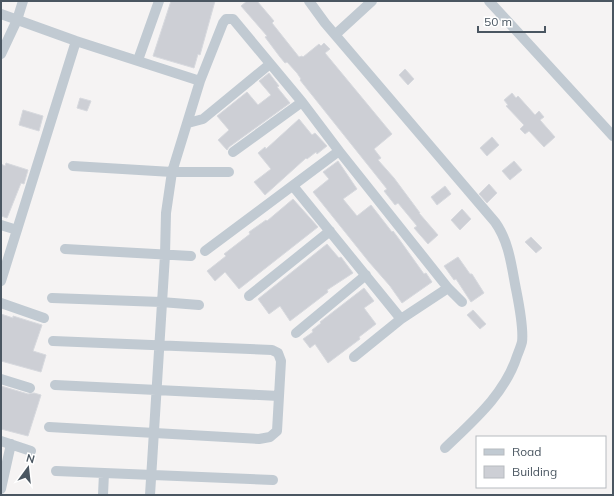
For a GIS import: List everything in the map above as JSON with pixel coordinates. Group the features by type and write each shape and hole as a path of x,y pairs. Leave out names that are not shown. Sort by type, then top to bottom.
{"street":[{"path":"1,54 17,20 23,1"},
{"path":"138,60 159,1"},
{"path":"309,1 325,23 336,34 495,222 501,230 507,244 521,316 522,341 514,366 500,390 481,413 445,448"},
{"path":"336,34 372,1"},
{"path":"489,1 613,136"},
{"path":"1,14 76,41 200,81"},
{"path":"150,495 155,391 165,255 166,212 172,172 200,81 220,30 226,19 233,19 302,102 448,288 462,302"},
{"path":"1,281 76,41"},
{"path":"188,123 203,119 270,64"},
{"path":"233,152 302,102"},
{"path":"205,251 339,151"},
{"path":"73,166 172,172 229,172"},
{"path":"293,186 401,319"},
{"path":"1,225 17,230"},
{"path":"249,296 330,231"},
{"path":"65,249 191,256"},
{"path":"296,334 366,275"},
{"path":"354,357 401,319 448,288"},
{"path":"52,298 200,305"},
{"path":"1,303 44,318"},
{"path":"49,427 259,439 270,437 277,431 281,360 280,356 275,351 267,350 53,340"},
{"path":"1,378 30,388"},
{"path":"56,385 279,396"},
{"path":"1,441 31,451"},
{"path":"1,489 11,444"},
{"path":"56,471 273,480"},
{"path":"103,495 104,473"}],"building":[{"path":"171,1 215,1 200,55 198,54 194,68 153,56"},
{"path":"247,1 257,1 274,21 272,23 299,57 303,57 319,44 321,46 324,43 330,49 325,53 392,134 374,149 381,158 378,160 394,178 419,213 438,235 428,244 414,228 417,226 398,203 395,205 384,191 387,189 300,80 301,79 297,73 287,62 285,63 265,37 267,36 241,6"},
{"path":"405,69 414,79 408,85 399,75"},
{"path":"269,73 279,86 277,87 290,103 229,147 227,150 218,140 229,130 217,116 247,92 258,105 271,95 259,81"},
{"path":"512,93 516,98 518,96 535,115 539,111 544,117 540,120 555,137 544,147 529,131 525,134 520,129 524,125 506,106 508,105 504,100"},
{"path":"80,98 91,101 87,111 77,108"},
{"path":"23,110 43,116 39,131 19,125"},
{"path":"299,119 312,135 315,133 327,146 317,154 316,152 307,159 306,158 265,195 254,182 271,169 258,153 265,147 266,149"},
{"path":"492,137 499,145 487,156 480,148"},
{"path":"338,161 357,189 343,199 357,216 371,205 392,232 393,231 424,274 426,273 432,282 402,303 390,286 313,192 329,179 323,172"},
{"path":"514,161 522,170 510,180 502,171"},
{"path":"6,163 28,170 24,184 21,183 7,218 1,216 1,164 5,166"},
{"path":"489,184 497,193 487,203 479,194"},
{"path":"445,186 451,194 437,205 431,197"},
{"path":"293,199 318,227 239,289 225,272 215,281 207,271 226,256 224,254 250,234 249,232 266,220 267,221"},
{"path":"462,209 471,219 460,230 451,220"},
{"path":"531,237 542,248 536,253 525,242"},
{"path":"327,244 339,258 341,257 353,273 327,290 328,292 290,321 280,306 269,314 258,299"},
{"path":"458,257 470,274 472,274 484,293 471,302 456,279 454,280 444,266"},
{"path":"364,288 374,301 364,308 376,324 359,337 360,339 328,363 315,344 310,348 303,339 313,332 312,330 321,323 320,322"},
{"path":"473,310 486,324 480,329 467,315"},
{"path":"1,314 42,325 33,351 46,355 41,372 1,361"},
{"path":"1,386 28,394 34,393 41,395 28,436 1,429"}]}
